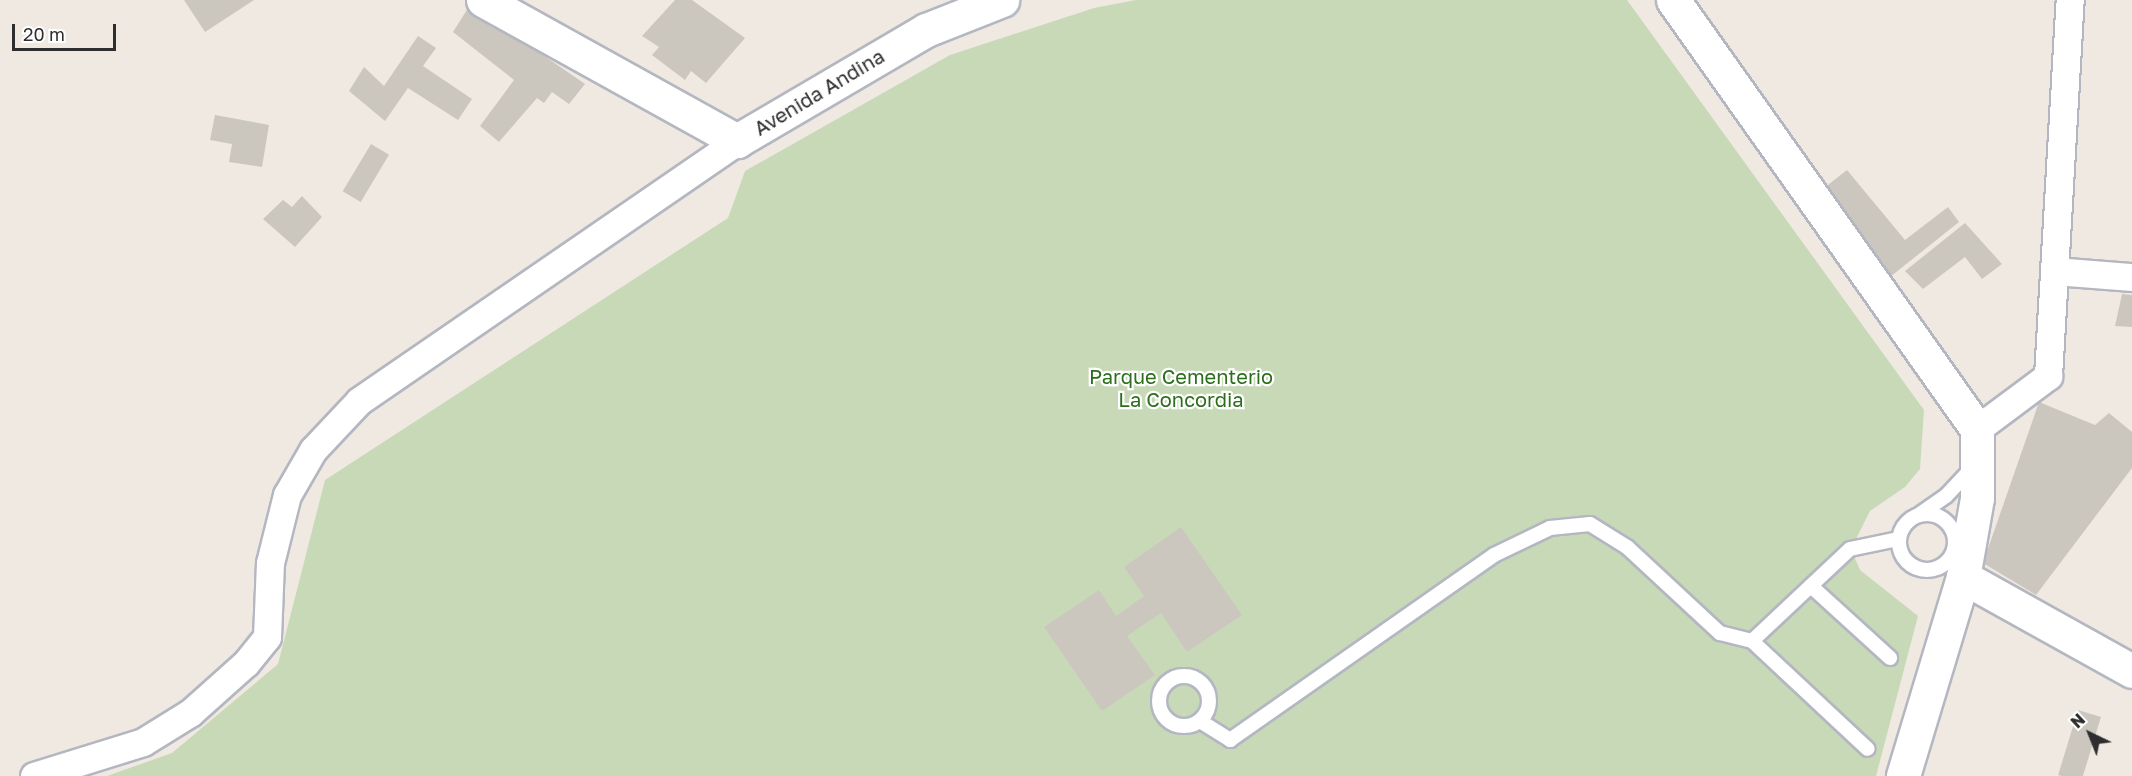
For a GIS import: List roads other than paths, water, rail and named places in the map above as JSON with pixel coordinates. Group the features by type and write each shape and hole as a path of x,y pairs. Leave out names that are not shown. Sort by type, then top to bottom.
{"street":[{"name":"Avenida Andina","path":"483,0 737,141 926,30 1002,0"},
{"path":"1673,0 1977,429 1977,498 1963,577 1903,776"},
{"path":"1977,429 2048,376 2070,0"},
{"path":"34,776 143,742 190,713 246,663 267,637 270,563 287,495 313,450 359,401 737,141"},
{"path":"2055,271 2132,277"},
{"path":"1963,577 2132,672"}],"lane":[{"path":"1920,514 1946,521 1954,536 1963,577 1918,569 1903,558 1898,539 1905,524 1946,496 1977,463"},
{"path":"1200,721 1230,740 1494,555 1550,528 1590,524 1627,547 1720,633 1752,641 1868,749"},
{"path":"1928,570 1946,562 1955,545 1954,536"},
{"path":"1752,641 1850,549 1898,539"},
{"path":"1811,586 1890,658"}],"park label":[{"name":"Parque Cementerio La Concordia","path":"1181,388"}]}
